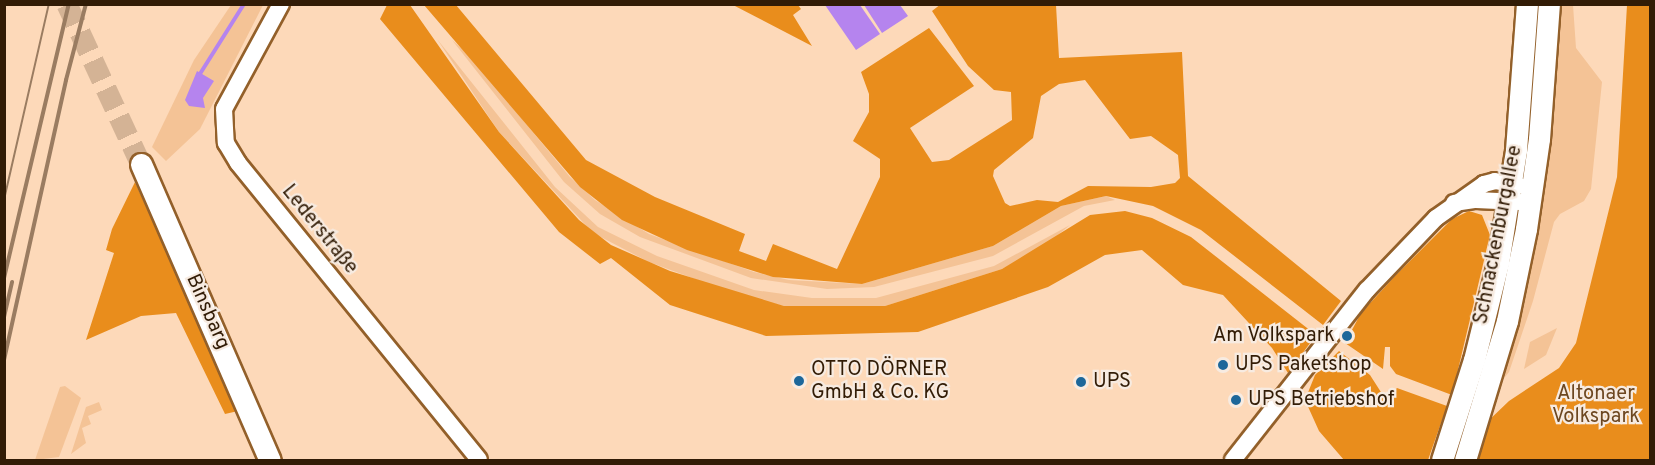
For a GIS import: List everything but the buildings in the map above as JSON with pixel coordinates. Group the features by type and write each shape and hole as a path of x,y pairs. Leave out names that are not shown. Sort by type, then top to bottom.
{"main road":[{"name":"Schnackenburgallee","path":"1442,460 1483,326 1512,183 1527,4"},
{"name":"Schnackenburgallee","path":"1465,460 1507,321 1532,196 1546,70 1549,4"},
{"name":"Binsbarg","path":"141,164 270,460"}],"street":[{"name":"Lederstraße","path":"281,4 228,100 222,118 226,143 238,163 479,460"},
{"path":"1233,460 1367,290 1454,203 1484,184 1512,183 1532,196"},
{"path":"1454,203 1476,200 1508,204 1532,196"}],"shaded area":[{"path":"231,5 263,5 200,129 166,161 152,147 194,60"},
{"path":"825,5 860,5 880,34 856,50"},
{"path":"864,5 900,5 908,16 882,33"},
{"path":"1557,5 1573,5 1576,48 1602,82 1591,189 1584,201 1560,214 1554,222 1533,301 1509,372 1501,382"},
{"path":"437,39 555,187 598,227 657,256 754,290 812,298 876,298 994,266 1070,225 1042,248 1002,269 885,306 784,306 733,293 649,262 593,233 499,132"},
{"path":"452,40 468,54 570,177 595,200 649,234 754,272 789,280 862,284 993,246 1061,206 1106,196 1115,200 1084,206 993,256 874,287 827,289 751,278 640,237 600,214 564,182"},
{"path":"197,71 214,81 203,98 205,108 189,106 185,100"},
{"path":"1557,328 1546,355 1524,369 1530,342"},
{"path":"65,386 81,398 59,457 35,460 60,387"},
{"path":"99,402 102,410 88,416 91,424 82,428 86,443 71,454 86,407"}],"green space":[{"path":"941,4 1056,5 1059,58 1182,52 1188,176 1341,301 1323,325 1201,230 1153,206 1106,196 1061,206 993,246 862,284 773,277 687,250 622,220 580,187 424,5 456,5 586,160 655,197 745,234 739,251 766,261 773,244 837,269 880,177 880,159 853,141 869,112 869,94 861,72 929,28 974,86 910,128 932,162 949,160 1012,120 1011,92 994,90 968,66 932,11","holes":["1085,80 1130,139 1151,136 1178,155 1180,178 1175,183 1151,187 1088,186 1058,202 1037,200 1010,206 1005,203 993,176 994,170 1033,138 1041,96 1059,84"]},
{"path":"387,5 410,5 499,132 579,220 611,245 670,271 784,306 885,306 1002,269 1090,215 1125,211 1152,218 1191,237 1316,335 1288,373 1272,348 1223,295 1183,285 1142,250 1105,255 1048,287 918,332 766,336 670,305 611,258 600,264 559,232 380,19"},
{"path":"733,5 798,5 801,9 793,15 812,46"},
{"name":"Altonaer Volkspark","path":"1627,5 1650,5 1650,460 1472,460 1485,424 1509,401 1559,368 1576,343 1617,177"},
{"path":"135,182 238,411 225,414 176,313 141,316 86,340 114,253 106,250 112,229"},
{"path":"1469,211 1482,215 1490,235 1452,395 1396,374 1390,366 1390,347 1385,347 1383,369 1345,343 1361,313 1396,275 1452,219"},
{"path":"1339,351 1370,375 1386,400 1397,388 1447,406 1428,460 1344,460 1319,431 1305,400 1315,375"}],"waterway":[{"path":"198,77 244,4"}],"tunnel":[{"path":"67,4 141,164"}],"tram line":[{"path":"4,200 49,4"}],"railway":[{"path":"4,278 69,4"},
{"path":"4,360 66,80 86,4"},
{"path":"4,317 12,282"}],"place":[{"name":"Am Volkspark","path":"1347,336"},
{"name":"UPS Paketshop","path":"1223,365"},
{"name":"OTTO DÖRNER GmbH & Co. KG","path":"799,381"},
{"name":"UPS","path":"1081,382"},
{"name":"UPS Betriebshof","path":"1236,400"}]}
